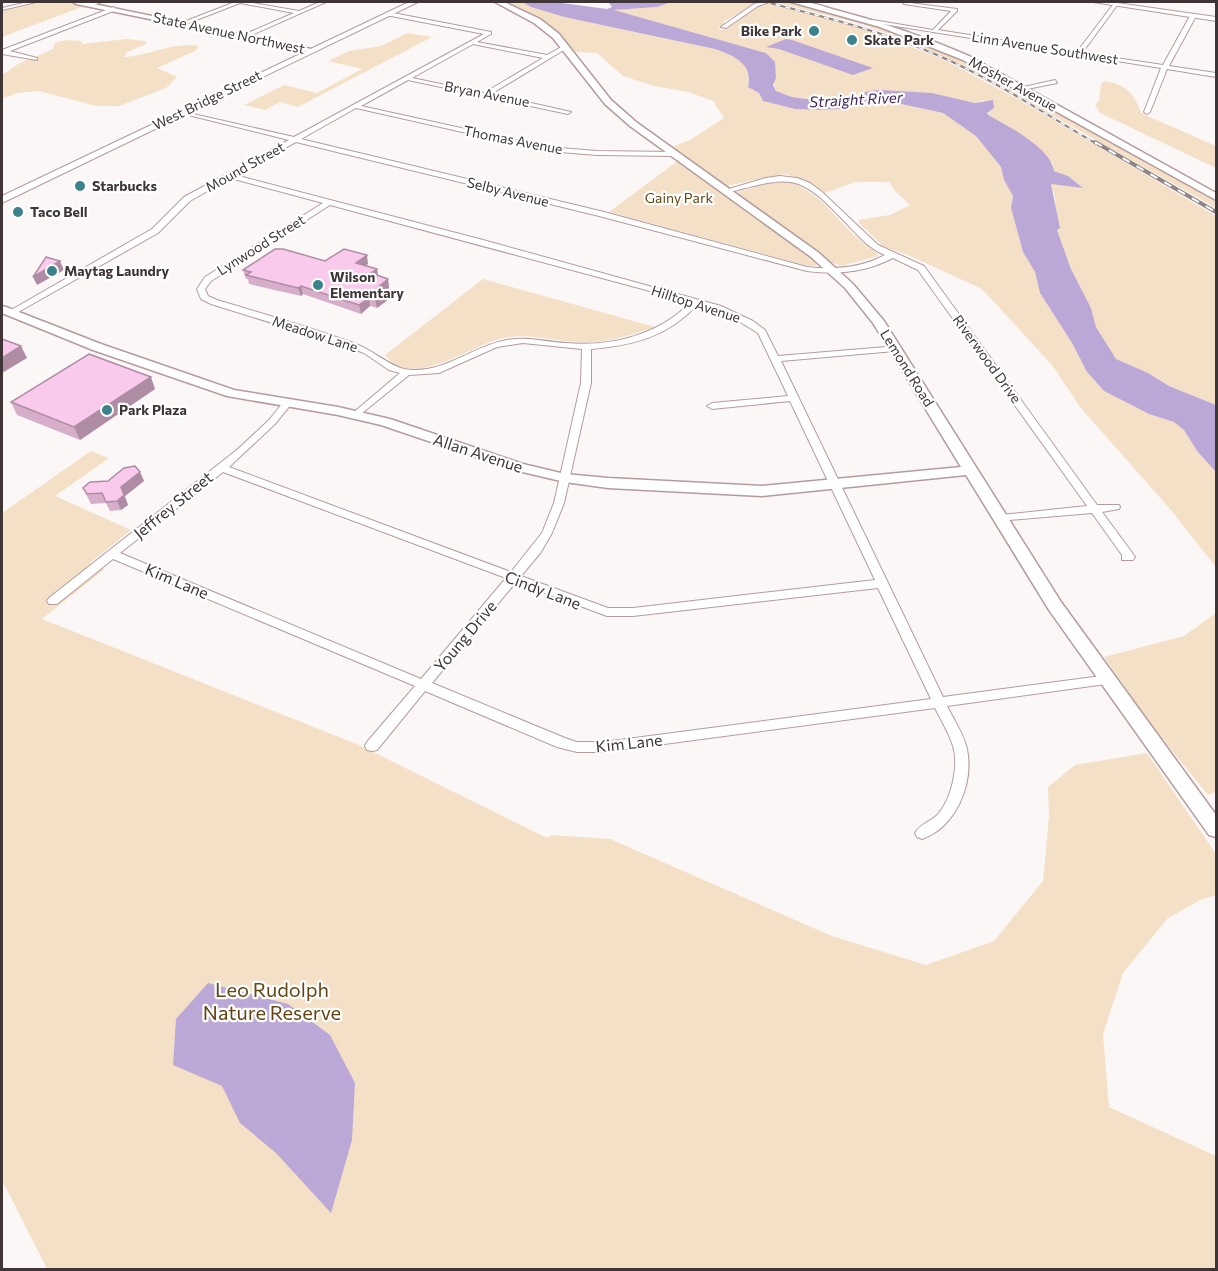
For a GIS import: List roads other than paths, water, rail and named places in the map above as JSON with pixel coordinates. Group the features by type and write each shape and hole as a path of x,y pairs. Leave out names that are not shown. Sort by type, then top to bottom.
{"main road":[{"name":"West Bridge Street","path":"2,200 414,2"},
{"path":"1097,2 1216,19"}],"street":[{"path":"2,9 33,2"},
{"name":"State Avenue Northwest","path":"76,2 95,3 114,9 312,50"},
{"path":"184,23 239,2 298,12"},
{"path":"245,36 324,2"},
{"name":"Lemond Road","path":"499,2 537,21 565,47 608,102 633,124 805,247 834,271 864,303 895,348 1055,606 1216,829"},
{"path":"724,27 756,5 766,2"},
{"name":"Mosher Avenue","path":"795,2 873,22 949,50 1022,88 1216,197"},
{"path":"904,2 955,10 934,30"},
{"path":"1079,53 1115,4"},
{"path":"2,51 114,9"},
{"name":"Mound Street","path":"6,311 155,231 180,204 489,33 388,14"},
{"path":"1147,112 1165,67 1193,16"},
{"name":"Linn Avenue Southwest","path":"873,22 1216,75"},
{"path":"470,42 547,57"},
{"path":"486,94 565,47"},
{"path":"2,51 35,59"},
{"name":"Bryan Avenue","path":"406,78 568,112"},
{"path":"1022,88 1055,82"},
{"name":"Thomas Avenue","path":"354,106 547,149 597,153 674,154"},
{"name":"Selby Avenue","path":"182,112 601,214 807,269 834,271"},
{"name":"Hilltop Avenue","path":"229,176 546,259 729,312 755,325 767,339 777,359 960,746 962,772 949,809 939,823 922,833"},
{"name":"Riverwood Drive","path":"726,191 777,178 798,180 829,201 873,246 921,268 1129,557 1126,557"},
{"name":"Lynwood Street","path":"202,293 203,284 208,279 329,202"},
{"path":"834,271 872,264 892,255"},
{"name":"Meadow Lane","path":"202,293 214,302 362,349 389,368 407,372 426,372 449,367 483,349 507,342 528,340 587,347 614,343 660,330 677,320 696,302"},
{"name":"Allan Avenue","path":"6,311 97,347 232,393 356,415 404,428 519,467 565,478 735,491 789,490 971,470"},
{"name":"Young Drive","path":"372,746 513,578 547,533 557,510 586,382 587,347"},
{"path":"777,359 895,348"},
{"path":"356,415 407,372"},
{"path":"712,406 795,398"},
{"name":"Jeffrey Street","path":"53,601 258,436 287,403"},
{"name":"Cindy Lane","path":"220,467 596,609 622,613 883,583"},
{"path":"1001,519 1115,507"},
{"name":"Kim Lane","path":"112,554 562,743 593,748 1109,680"}],"water":[{"name":"Straight River","path":"522,2 555,2 607,9 612,7 610,2 671,2 657,7 614,10 766,53 775,62 776,78 773,85 776,91 792,97 806,99 856,97 868,91 880,90 932,93 975,103 993,100 994,108 987,113 990,116 1028,139 1045,154 1054,171 1068,176 1083,188 1051,184 1060,228 1057,230 1071,269 1091,308 1096,327 1116,359 1148,373 1169,386 1216,405 1216,472 1197,451 1184,430 1174,422 1149,414 1104,391 1087,372 1072,343 1040,293 1035,272 1023,252 1011,208 1013,196 1004,180 1001,167 976,136 943,113 892,102 866,102 841,109 816,110 795,109 763,101 759,93 748,87 748,72 741,62 715,49 564,17"},
{"path":"786,39 873,68 853,75 779,49 766,47"},
{"path":"208,983 288,1004 330,1035 355,1083 352,1140 331,1213 276,1153 240,1123 222,1086 173,1065 176,1019"}],"railway":[{"path":"766,2 874,32 916,46 958,64 1097,144"},
{"path":"1095,142 1216,212"}],"place":[{"name":"Bike Park","path":"814,31"},
{"name":"Skate Park","path":"852,40"},
{"name":"Starbucks","path":"80,186"},
{"name":"Taco Bell","path":"18,212"},
{"name":"Maytag Laundry","path":"52,271"},
{"name":"Wilson Elementary","path":"318,285"},
{"name":"Park Plaza","path":"107,410"}],"park label":[{"name":"Gainy Park","path":"679,198"},
{"name":"Leo Rudolph Nature Reserve","path":"272,1002"}]}
